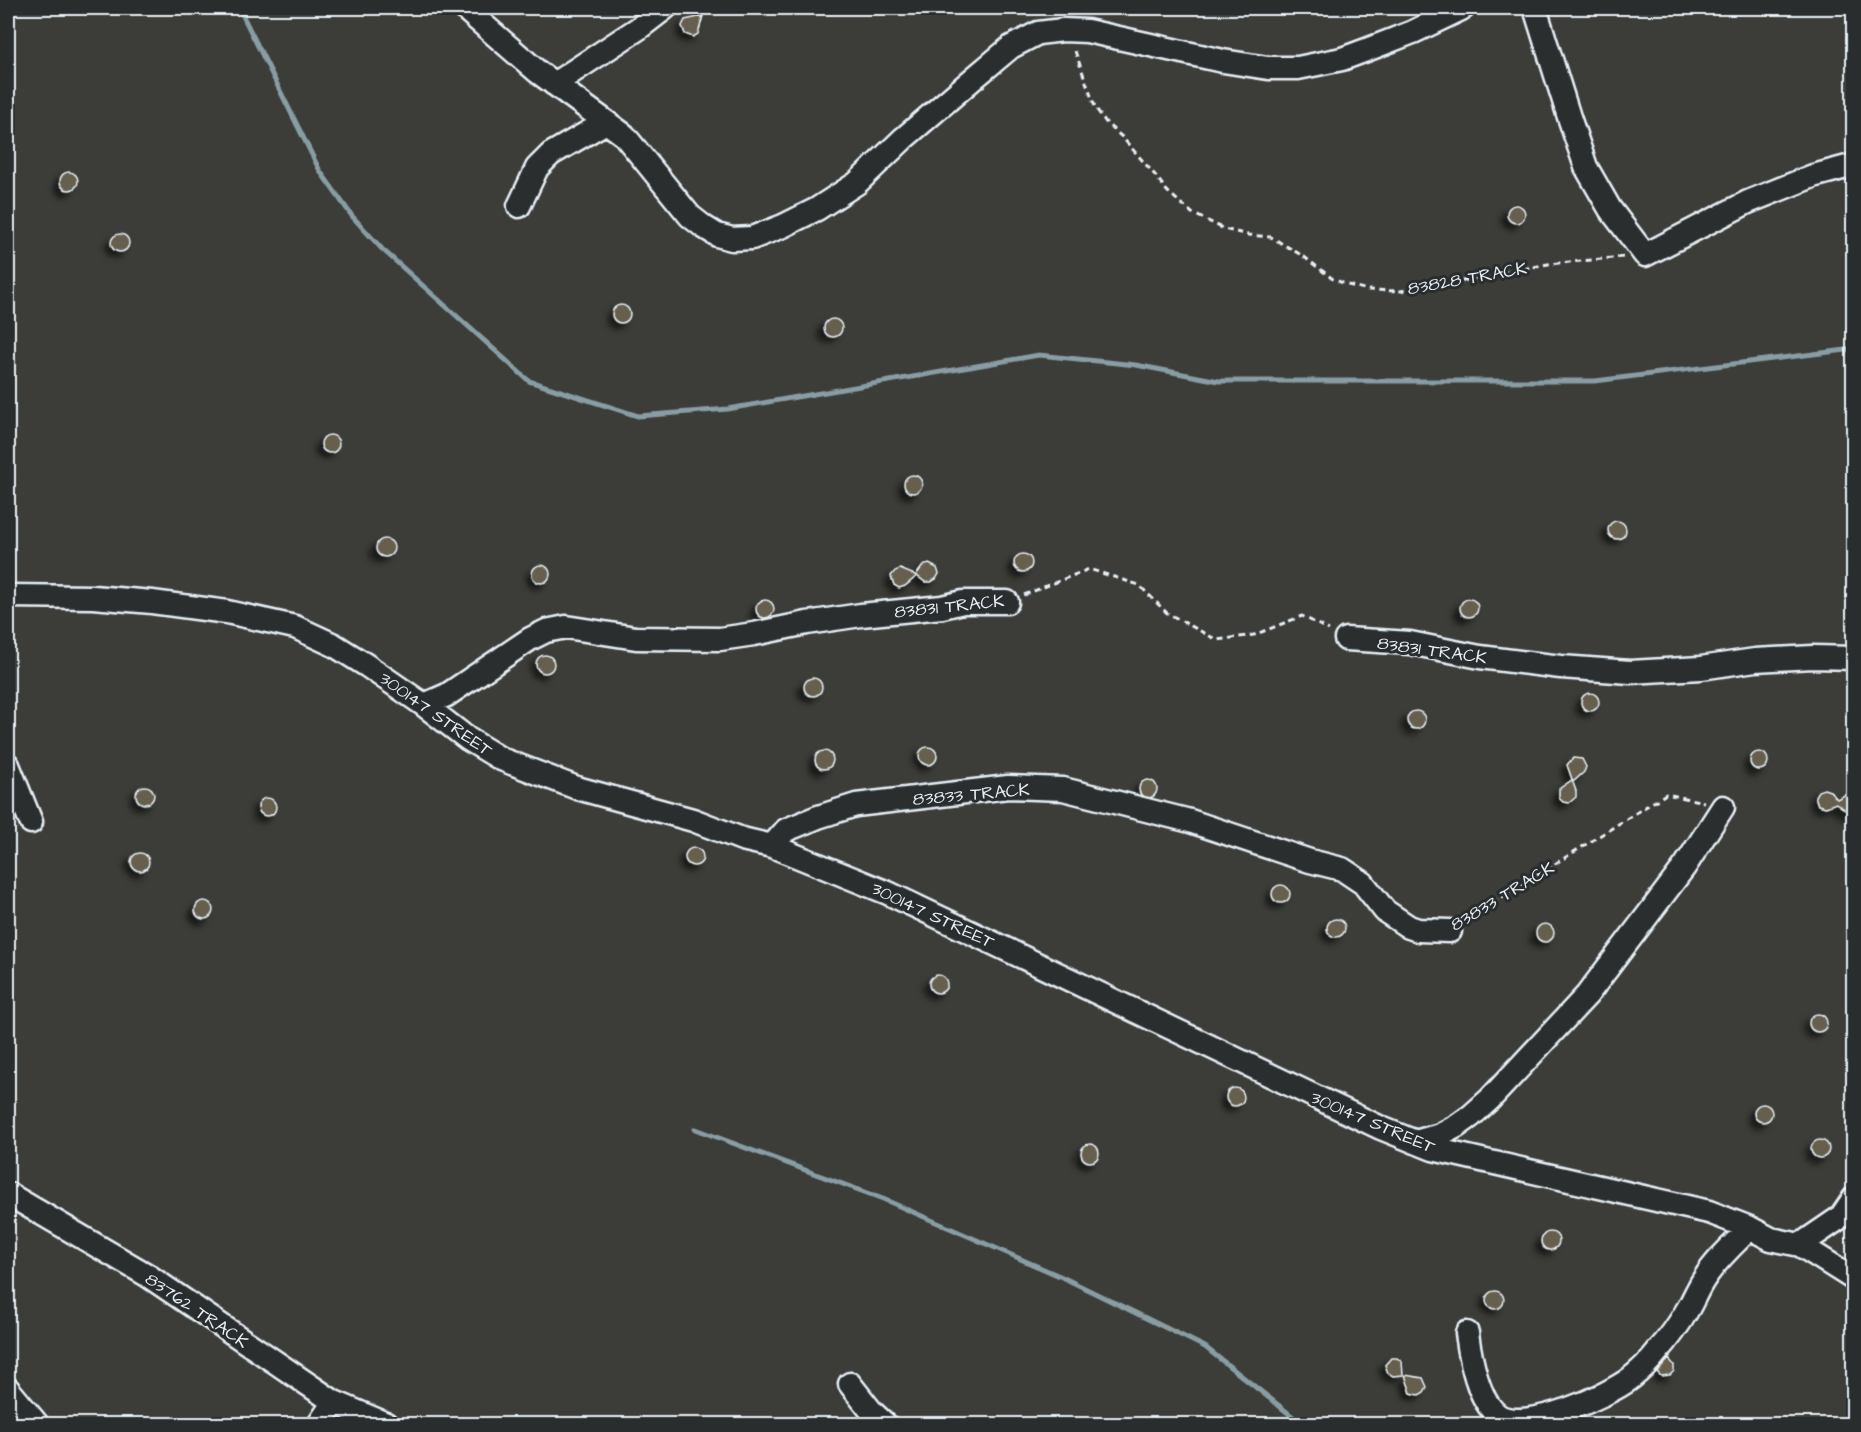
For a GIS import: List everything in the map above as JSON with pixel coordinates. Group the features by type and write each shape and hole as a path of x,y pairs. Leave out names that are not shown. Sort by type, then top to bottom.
{"street":[{"path":"464,8 554,84 624,135 690,216 704,228 732,239 752,238 817,209 857,183 904,138 1011,47 1038,33 1063,30 1088,31 1223,61 1268,68 1298,68 1342,59 1413,32 1463,8"},
{"path":"554,84 639,28 665,8"},
{"path":"1535,8 1586,166 1610,209 1645,255 1748,202 1813,177 1854,165"},
{"path":"519,206 537,168 551,154 606,122"},
{"name":"300147 STREET","path":"8,596 93,597 152,602 227,612 294,627 334,645 424,705 468,739 501,759 577,788 693,820 742,839 772,846 888,892 1325,1103 1415,1142 1433,1149 1709,1212 1750,1228 1770,1239 1800,1245 1854,1280"},
{"name":"83831 TRACK","path":"424,705 447,695 530,639 546,631 566,627 636,638 720,639 861,615 942,607 963,602 1007,602"},
{"name":"83831 TRACK","path":"1346,639 1410,643 1480,657 1561,667 1630,672 1701,668 1813,657 1854,658"},
{"path":"8,765 31,822"},
{"name":"83833 TRACK","path":"772,846 786,831 818,817 856,805 1008,787 1063,789 1190,821 1342,870 1364,883 1385,911 1409,927 1418,930 1450,931"},
{"path":"1415,1142 1440,1135 1471,1116 1490,1099 1587,995 1685,866 1723,807"},
{"name":"83762 TRACK","path":"8,1194 147,1275 334,1402 386,1425"},
{"path":"1800,1245 1841,1217 1854,1198"},
{"path":"1467,1333 1472,1367 1491,1408 1498,1415 1519,1421 1537,1419 1569,1409 1630,1378 1657,1353 1688,1309 1704,1279 1750,1228"},
{"path":"850,1384 885,1425"},
{"path":"8,1389 37,1425"},
{"path":"319,1425 334,1402"}],"path":[{"name":"83828 TRACK","path":"1063,30 1073,45 1095,107 1107,124 1122,137 1167,191 1192,213 1224,229 1248,235 1272,237 1303,256 1333,279 1368,290 1400,291 1548,264 1645,255"},
{"name":"83831 TRACK","path":"1007,602 1089,569 1139,585 1167,613 1217,640 1254,635 1302,616 1346,639"},
{"name":"83833 TRACK","path":"1450,931 1666,794 1723,807"}],"building":[{"path":"703,16 698,34 693,37 685,34 682,26 685,20"},
{"path":"65,172 73,172 78,177 76,188 65,190 60,185 60,177"},
{"path":"1512,205 1520,205 1525,210 1523,221 1512,223 1507,218 1507,210"},
{"path":"116,234 124,234 129,239 127,250 116,252 111,247 111,239"},
{"path":"617,305 625,305 630,310 628,321 617,323 612,318 612,310"},
{"path":"829,319 837,319 842,324 840,335 829,337 824,332 824,324"},
{"path":"326,435 334,435 339,440 337,451 326,453 321,448 321,440"},
{"path":"909,475 917,475 922,480 920,491 909,493 904,488 904,480"},
{"path":"1613,521 1621,521 1626,526 1624,537 1613,539 1608,534 1608,526"},
{"path":"381,539 389,539 394,544 392,555 381,557 376,552 376,544"},
{"path":"1019,554 1027,554 1032,559 1030,570 1019,572 1014,567 1014,559"},
{"path":"929,564 937,568 939,574 931,582 925,582 916,575 923,566"},
{"path":"537,565 545,565 550,570 548,581 537,583 532,578 532,570"},
{"path":"900,569 917,576 899,588 894,585 891,576"},
{"path":"1465,599 1473,599 1478,604 1476,615 1465,617 1460,612 1460,604"},
{"path":"765,600 771,603 774,609 771,615 765,618 759,615 756,609 759,603"},
{"path":"541,655 549,655 554,660 552,671 541,673 536,668 536,660"},
{"path":"809,678 817,678 822,683 820,694 809,696 804,691 804,683"},
{"path":"1586,693 1594,693 1599,698 1597,709 1586,711 1581,706 1581,698"},
{"path":"1412,711 1420,711 1425,716 1423,727 1412,729 1407,724 1407,716"},
{"path":"924,747 932,747 937,752 935,763 924,765 919,760 919,752"},
{"path":"820,751 828,751 833,756 831,767 820,769 815,764 815,756"},
{"path":"1755,752 1763,752 1768,757 1766,768 1755,770 1750,765 1750,757"},
{"path":"1573,758 1582,759 1586,767 1573,782 1567,765"},
{"path":"1148,780 1154,783 1157,789 1154,795 1148,798 1142,795 1139,789 1142,783"},
{"path":"1572,780 1576,797 1569,803 1563,802 1559,798 1559,789"},
{"path":"141,786 149,786 154,791 152,802 141,804 136,799 136,791"},
{"path":"1824,789 1830,791 1837,799 1854,790 1854,816 1836,803 1826,807 1818,805 1815,796 1818,791"},
{"path":"263,798 271,798 276,803 274,814 263,816 258,811 258,803"},
{"path":"690,848 698,848 703,853 701,864 690,866 685,861 685,853"},
{"path":"136,853 144,853 149,858 147,869 136,871 131,866 131,858"},
{"path":"1277,885 1285,885 1290,890 1288,901 1277,903 1272,898 1272,890"},
{"path":"200,901 208,901 213,906 211,917 200,919 195,914 195,906"},
{"path":"1332,919 1340,919 1345,924 1343,935 1332,937 1327,932 1327,924"},
{"path":"1541,924 1549,924 1554,929 1552,940 1541,942 1536,937 1536,929"},
{"path":"934,975 942,975 947,980 945,991 934,993 929,988 929,980"},
{"path":"1814,1014 1822,1014 1827,1019 1825,1030 1814,1032 1809,1027 1809,1019"},
{"path":"1231,1088 1239,1088 1244,1093 1242,1104 1231,1106 1226,1101 1226,1093"},
{"path":"1759,1104 1767,1104 1772,1109 1770,1120 1759,1122 1754,1117 1754,1109"},
{"path":"1816,1140 1824,1140 1829,1145 1827,1156 1816,1158 1811,1153 1811,1145"},
{"path":"1086,1144 1094,1144 1099,1149 1097,1160 1086,1162 1081,1157 1081,1149"},
{"path":"1546,1232 1554,1232 1559,1237 1557,1248 1546,1250 1541,1245 1541,1237"},
{"path":"1491,1291 1499,1291 1504,1296 1502,1307 1491,1309 1486,1304 1486,1296"},
{"path":"1391,1358 1397,1358 1402,1362 1403,1375 1393,1376 1388,1373 1385,1365"},
{"path":"1669,1359 1674,1365 1674,1371 1670,1375 1661,1376 1657,1372"},
{"path":"1405,1375 1423,1378 1427,1387 1424,1392 1419,1395 1411,1393"}],"waterway":[{"path":"239,8 320,171 352,216 382,249 529,381 638,416 728,409 1039,355 1136,365 1219,381 1595,381 1854,349"},
{"path":"695,1129 883,1199 1062,1277 1205,1347 1302,1424"}]}
